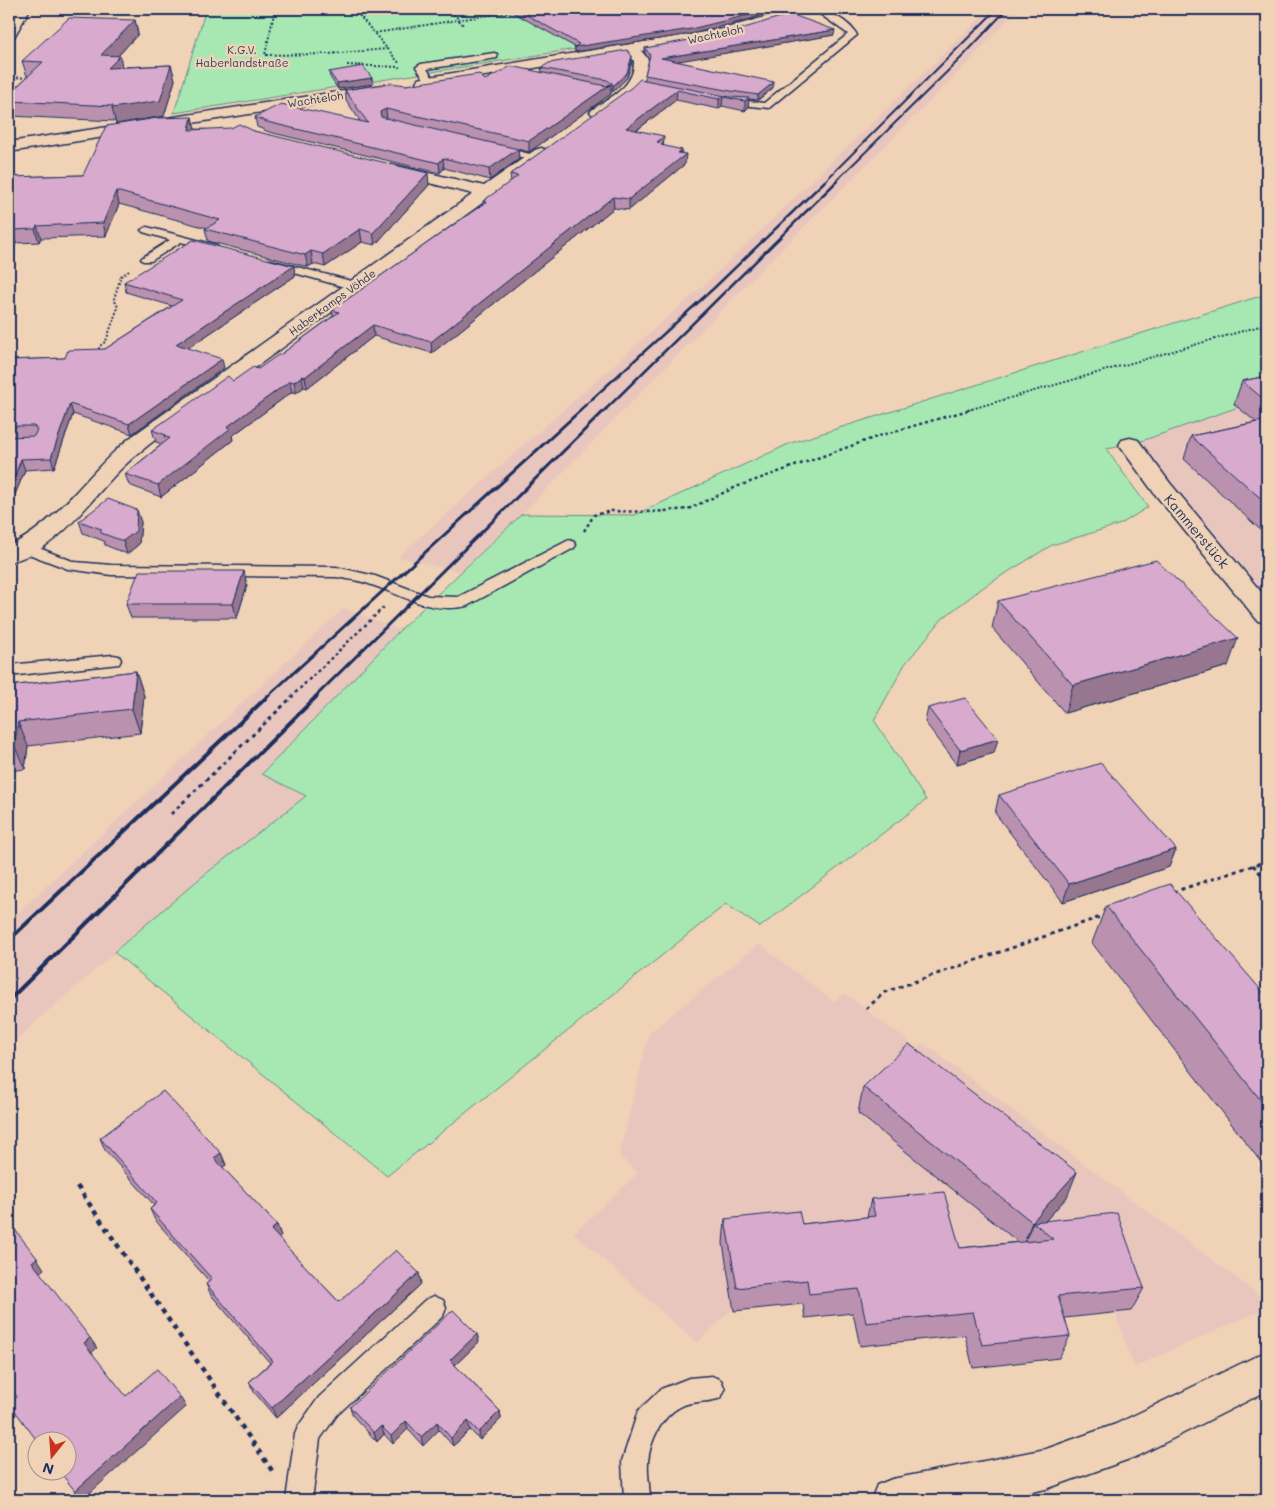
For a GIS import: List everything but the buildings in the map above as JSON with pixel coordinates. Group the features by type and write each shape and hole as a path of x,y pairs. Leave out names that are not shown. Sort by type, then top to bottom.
{"street":[{"name":"Wachteloh","path":"9,147 632,50 743,29 777,18 796,9"},
{"path":"9,34 17,14"},
{"path":"583,123 639,84 641,60 632,50"},
{"path":"214,116 237,128"},
{"name":"Haberkamps Vöhde","path":"17,551 46,535 62,522 122,455 555,143"},
{"path":"374,165 487,192"},
{"name":"Kammerstück","path":"1130,445 1162,488 1267,614"},
{"path":"892,1500 1046,1469 1124,1442 1267,1370"}],"lane":[{"path":"720,100 766,106 853,35 850,30 817,9"},
{"path":"430,81 421,67 494,56"},
{"path":"520,67 532,76"},
{"path":"489,147 535,158"},
{"path":"147,230 226,251"},
{"path":"147,259 179,239"},
{"path":"262,261 355,286"},
{"path":"17,551 73,566 111,570 336,572 370,579 445,605 462,602 569,545"},
{"path":"9,671 113,660"},
{"path":"300,1500 308,1434 328,1406 434,1308"},
{"path":"637,1500 635,1461 646,1420 670,1398 689,1391 712,1389"}],"path":[{"path":"275,9 265,55 328,54 387,49"},
{"path":"347,65 402,67 375,32 354,9"},
{"path":"446,9 464,26"},
{"path":"375,32 520,10"},
{"path":"415,26 420,32"},
{"path":"9,77 38,78"},
{"path":"95,359 100,346 106,341 118,307 114,299 121,276 147,259"},
{"path":"569,545 585,530 594,515 611,511 652,512 688,509 736,487 882,435 1267,324"},
{"path":"171,814 374,617"},
{"path":"1166,894 1267,861"},
{"path":"1253,866 1267,881"},
{"path":"866,1010 885,992 1110,914"},
{"path":"77,1186 275,1474"}],"shaded area":[{"path":"989,9 1017,9 969,62 737,294 522,514 459,572 398,557 704,285"},
{"path":"1267,397 1267,615 1162,488 1130,445"},
{"path":"980,473 199,879 40,1018 9,1048 9,921 344,608 400,630 263,773"},
{"path":"759,944 834,1002 844,993 917,1048 923,1043 1267,1301 1267,1308 1134,1367 1115,1313 1047,1320 1059,1358 973,1368 965,1335 860,1346 853,1313 805,1318 802,1304 734,1312 733,1308 697,1343 574,1233 638,1173 619,1156 649,1033"}],"green space":[{"name":"K.G.V. Haberlandstraße","path":"206,9 769,9 695,30 174,113"},
{"path":"1267,294 1267,397 1130,445 1106,449 1148,507 1121,524 1052,545 985,586 943,618 905,664 874,720 926,800 760,927 726,904 387,1176 114,952 199,879 306,796 262,774 400,630 522,514 635,515 791,443"}],"railway":[{"path":"825,181 997,9"},
{"path":"835,182 964,55 1007,9"},
{"path":"580,410 714,288 825,181"},
{"path":"605,410 837,181"},
{"path":"267,697 582,409"},
{"path":"315,697 606,409"},
{"path":"9,940 268,696"},
{"path":"9,1000 317,696"}]}
